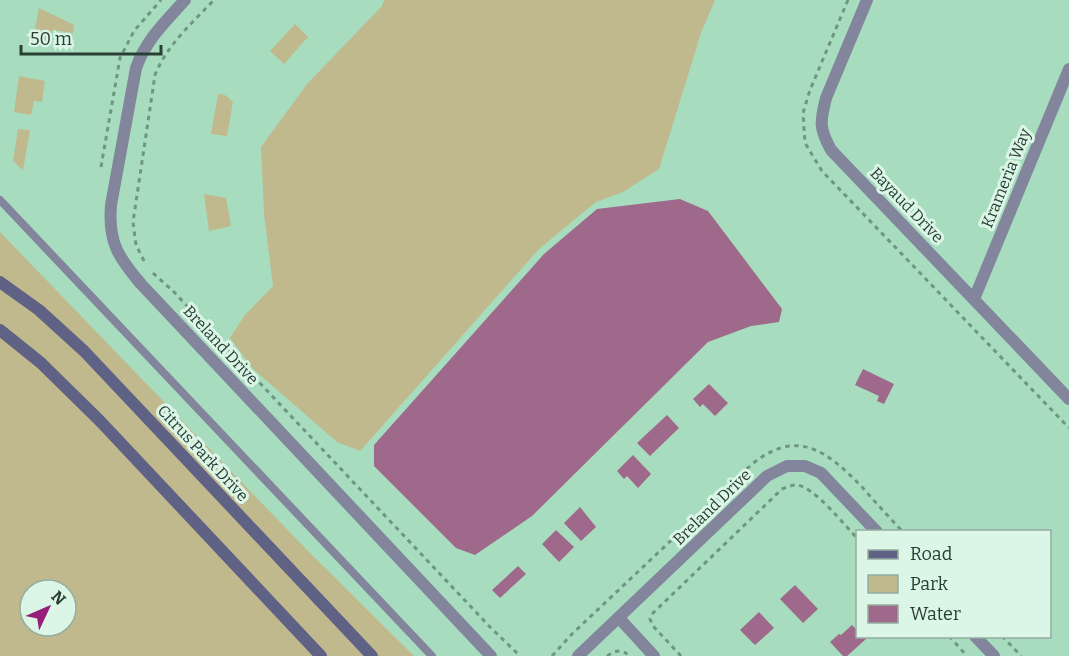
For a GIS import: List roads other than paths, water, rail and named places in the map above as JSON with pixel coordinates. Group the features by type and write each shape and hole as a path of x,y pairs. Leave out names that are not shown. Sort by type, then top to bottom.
{"street":[{"name":"Breland Drive","path":"185,0 151,37 142,50 136,68 111,206 110,224 113,242 121,260 491,656"},
{"name":"Bayaud Drive","path":"867,0 826,98 822,113 822,133 831,150 1069,399"},
{"name":"Krameria Way","path":"974,299 1069,69"},
{"name":"Citrus Park Drive","path":"0,282 39,310 84,351 372,656"},
{"path":"0,330 41,363 100,421 321,656"},
{"name":"Breland Drive","path":"579,656 767,476 787,466 805,466 821,473 876,530"},
{"path":"619,618 654,656"},
{"path":"977,638 994,656"}],"lane":[{"path":"0,200 432,656"}],"water":[{"path":"680,199 708,211 782,309 779,322 751,326 708,342 532,516 475,555 456,548 374,466 374,445 544,254 597,209"},
{"path":"863,369 894,384 884,404 877,401 879,396 855,385"},
{"path":"709,384 728,403 715,416 703,404 700,407 693,399"},
{"path":"667,415 679,428 650,456 637,443"},
{"path":"633,455 651,474 638,488 627,476 624,479 617,471"},
{"path":"580,507 596,527 581,541 564,523"},
{"path":"556,530 574,547 559,562 542,544"},
{"path":"518,566 526,574 500,598 492,590"},
{"path":"795,585 818,609 803,623 780,599"},
{"path":"759,612 774,628 755,645 740,630"},
{"path":"852,625 856,629 856,638 866,639 847,656 843,656 830,642 839,634 841,635"}]}
